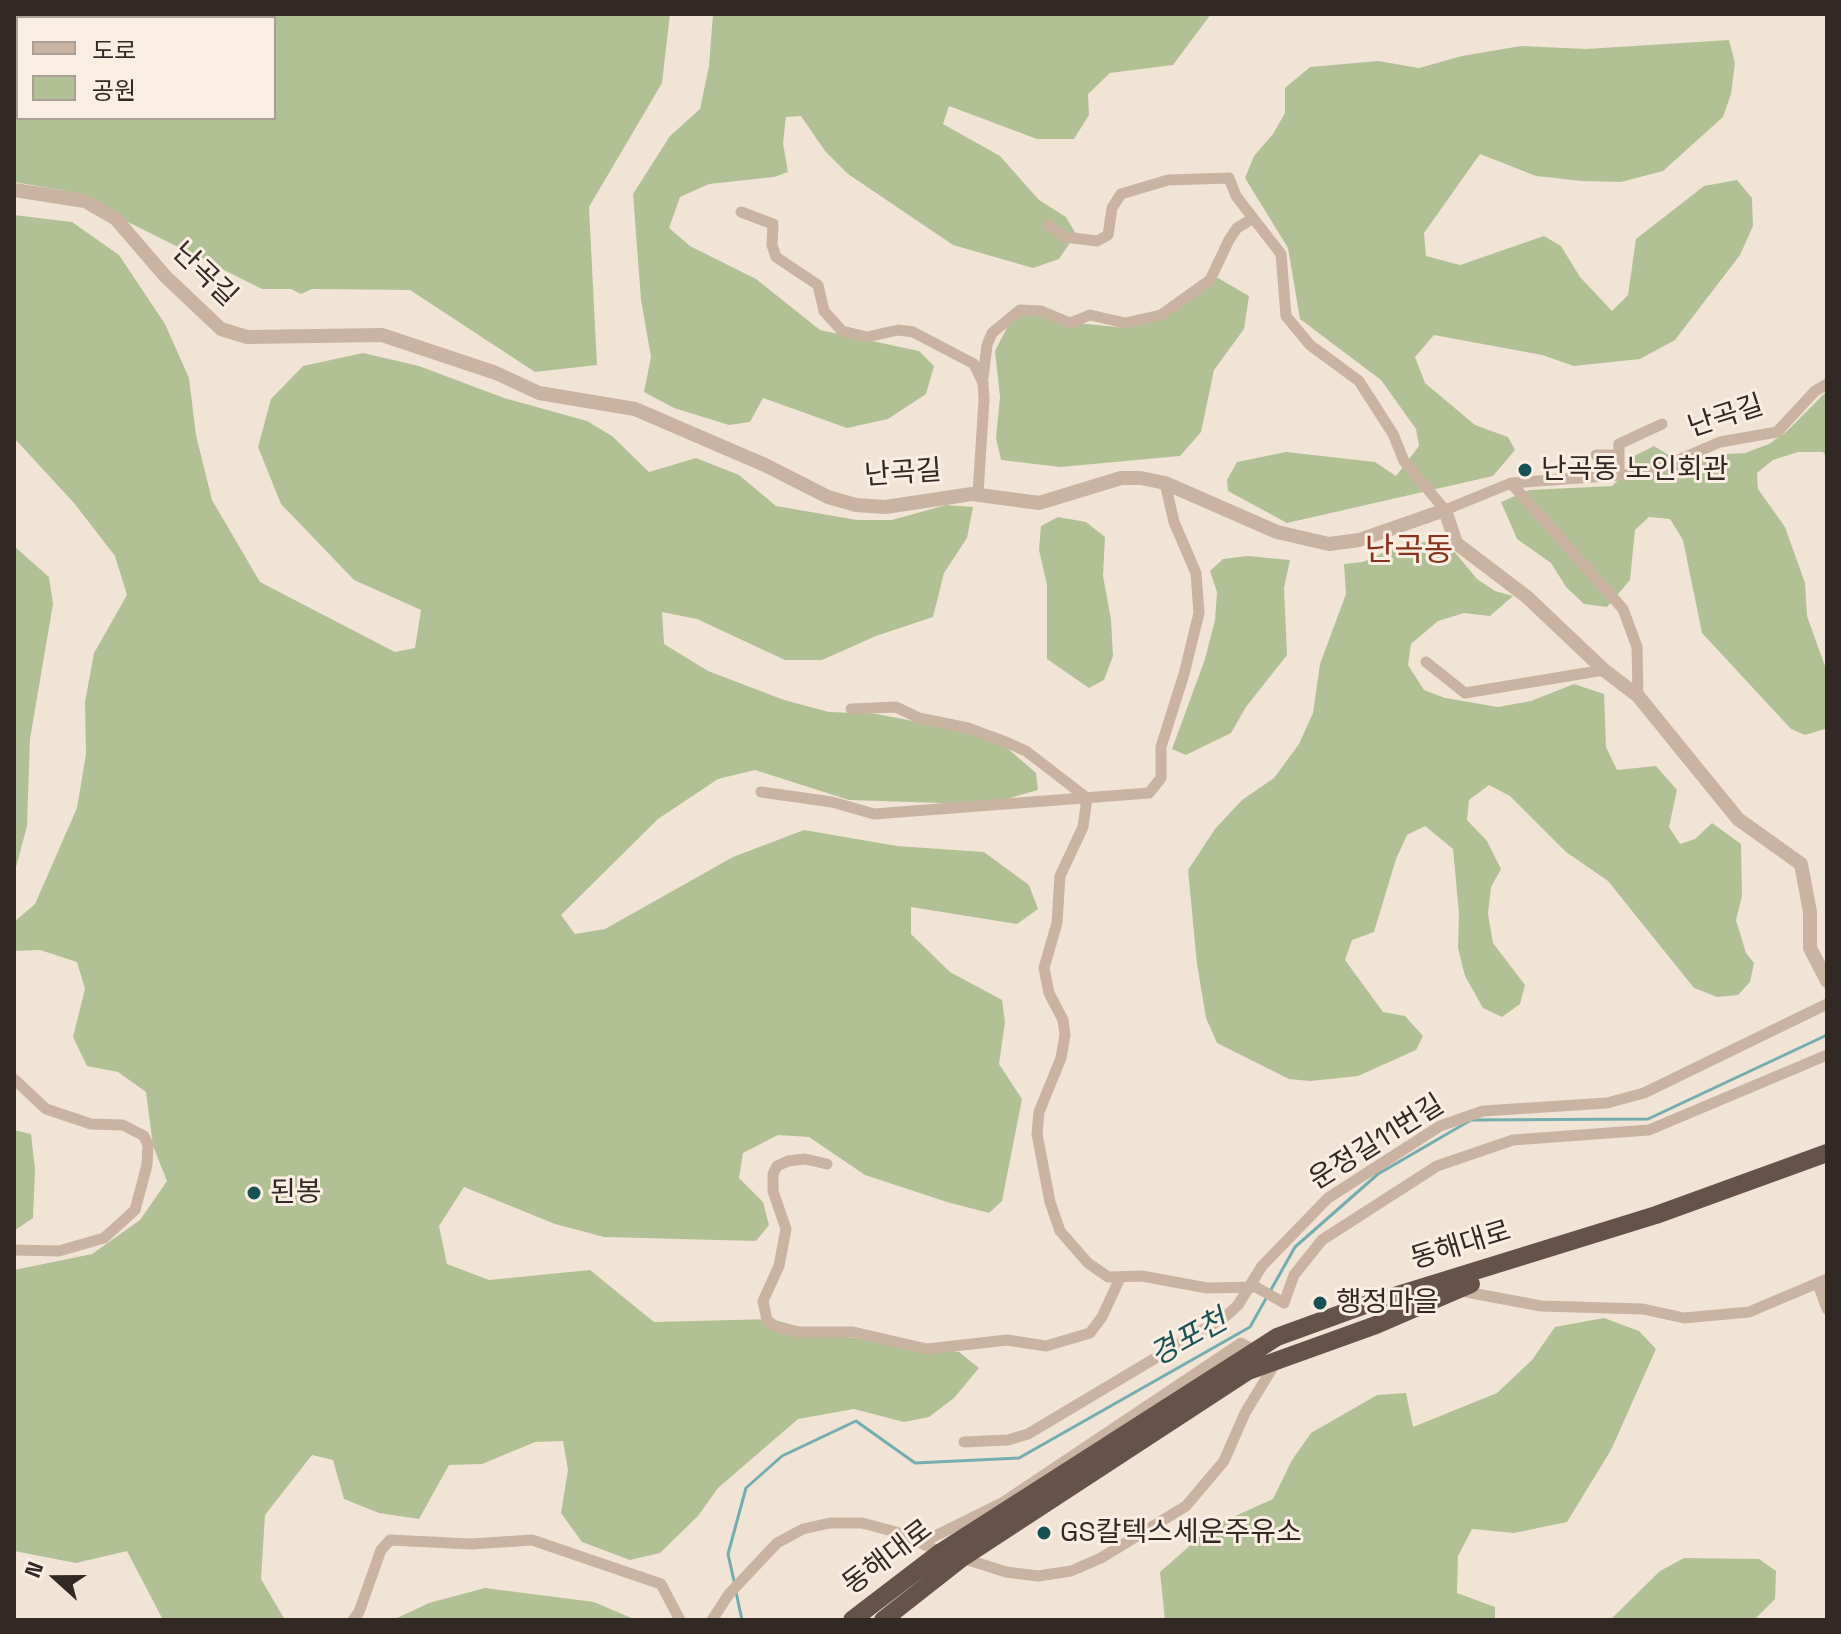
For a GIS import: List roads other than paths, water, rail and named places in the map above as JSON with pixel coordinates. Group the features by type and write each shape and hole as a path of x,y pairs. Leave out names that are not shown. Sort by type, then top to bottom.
{"highway":[{"name":"동해대로","path":"852,1620 941,1552 1254,1350 1324,1319 1656,1215 1827,1153"},
{"name":"동해대로","path":"883,1620 962,1558 1248,1371 1376,1325 1454,1290 1709,1209 1827,1166"}],"street":[{"path":"1048,225 1077,240 1103,239 1110,230 1112,208 1121,194 1168,180 1229,178 1236,196 1281,254 1286,316 1310,345 1359,381 1393,434 1404,461 1445,510 1456,543 1527,597 1604,670 1638,696 1738,819 1801,864 1810,912 1810,948 1827,981"},
{"name":"난곡길","path":"14,190 85,201 116,219 165,276 221,329 247,337 382,335 496,373 539,393 635,409 765,465 828,497 856,505 885,507 978,494 1039,503 1121,478 1165,483 1277,532 1329,544 1359,540 1511,483 1648,473 1720,442 1777,432 1815,391 1827,384"},
{"path":"741,212 773,224 772,245 776,257 818,285 824,311 842,331 867,337 898,330 913,332 974,364 983,383"},
{"path":"978,494 983,383 987,345 992,333 1010,316 1029,308 1070,323 1090,315 1125,323 1161,315 1210,280 1237,228 1252,219"},
{"path":"1619,475 1619,444 1662,424"},
{"path":"1596,455 1617,455"},
{"path":"761,792 832,802 874,814 1121,793 1142,795 1161,778 1161,747 1199,613 1196,573 1174,522 1165,483"},
{"path":"1511,483 1623,609 1637,647 1638,696"},
{"path":"1426,662 1465,693 1604,670"},
{"path":"851,709 896,707 919,718 968,728 1008,743 1026,751 1087,798"},
{"path":"1087,798 1083,827 1060,876 1057,923 1044,968 1049,993 1063,1020 1065,1035 1061,1058 1039,1112 1037,1134 1050,1202 1060,1231 1098,1272 1120,1278 1142,1276 1207,1288 1251,1287 1285,1300 1294,1275 1322,1240 1437,1166 1513,1140 1649,1130 1827,1055"},
{"name":"운정길11번길","path":"964,1442 1008,1440 1028,1434 1226,1316 1302,1221 1328,1198 1440,1126 1483,1111 1607,1103 1644,1093 1827,1004"},
{"path":"14,1079 46,1109 91,1124 123,1125 144,1136 148,1145 147,1165 135,1210 104,1238 59,1251 14,1250"},
{"path":"827,1164 805,1159 788,1161 777,1166 773,1174 773,1191 786,1229 785,1245 763,1301 767,1320 776,1327 798,1332 853,1332 913,1348 1007,1340 1046,1346 1090,1333 1102,1317 1120,1278"},
{"path":"1454,1290 1541,1306 1643,1309 1684,1318 1749,1312 1822,1282 1827,1309"},
{"path":"921,1543 1002,1503 1241,1343 1254,1350"},
{"path":"962,1558 1038,1576 1071,1571 1101,1558 1186,1506 1224,1461 1245,1413 1277,1360"},
{"path":"712,1620 729,1594 777,1543 803,1529 830,1523 862,1523 941,1552"},
{"path":"353,1620 359,1612 381,1550 390,1540 460,1544 532,1540 661,1584 680,1620"}],"waterway":[{"name":"경포천","path":"734,1581 728,1554 746,1488 782,1456 856,1421 915,1463 1019,1458 1250,1327 1295,1247 1378,1174 1471,1120 1648,1119 1827,1035"},
{"name":"경포천","path":"736,1592 742,1620"}],"place":[{"name":"난곡동 노인회관","path":"1525,470"},
{"name":"된봉","path":"254,1193"},
{"name":"행정마을","path":"1320,1303"},
{"name":"GS칼텍스세운주유소","path":"1044,1533"}],"district":[{"name":"난곡동","path":"1409,551"}]}
